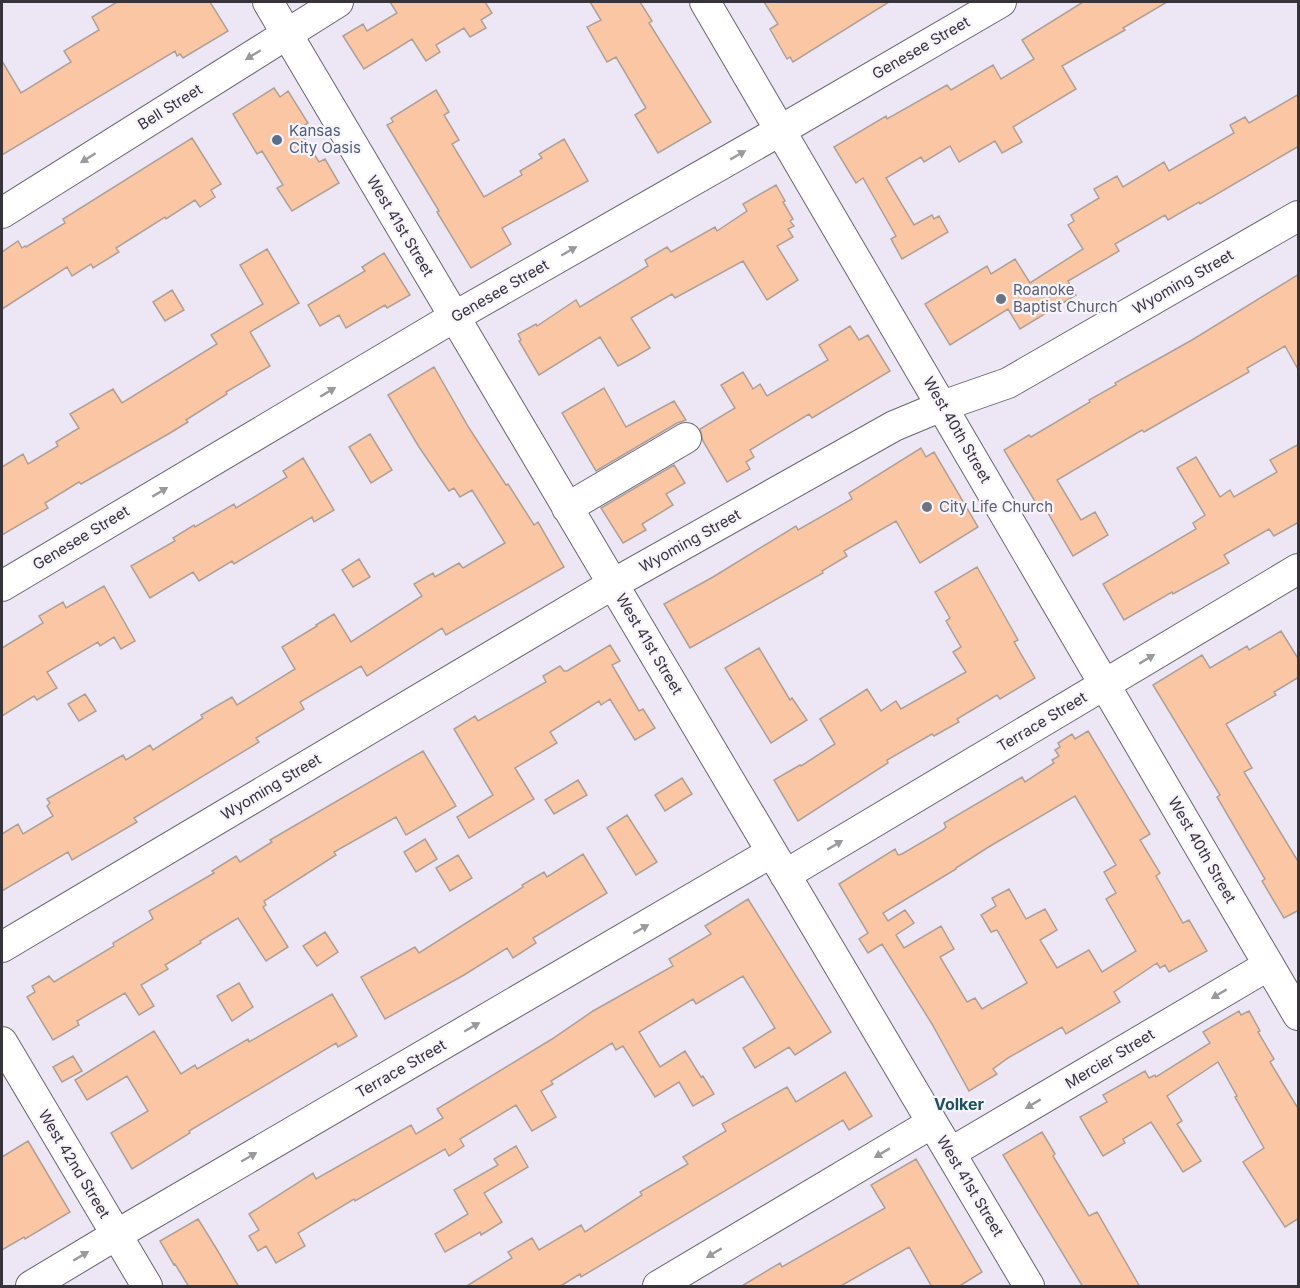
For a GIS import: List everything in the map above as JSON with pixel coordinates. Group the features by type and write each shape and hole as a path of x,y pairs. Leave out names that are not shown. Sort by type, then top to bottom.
{"street":[{"name":"West 41st Street","path":"268,2 1029,1287"},
{"name":"Bell Street","path":"2,213 339,2"},
{"name":"West 40th Street","path":"705,2 1105,684 1283,974 1299,1015"},
{"name":"Genesee Street","path":"2,586 454,317 1001,2"},
{"name":"Wyoming Street","path":"2,947 613,584 894,426 1008,383 1299,216"},
{"path":"567,508 686,438"},
{"name":"Terrace Street","path":"31,1287 116,1235 778,864 1105,684 1299,569"},
{"name":"Mercier Street","path":"950,1153 1283,974"},
{"name":"West 42nd Street","path":"2,1042 147,1287"},
{"path":"658,1287 932,1123"}],"building":[{"path":"117,2 210,2 228,31 183,58 180,54 177,56 175,51 2,155 2,61 21,93 71,62 64,51 99,30 92,17"},
{"path":"390,2 485,2 492,13 481,20 486,28 470,37 464,28 436,45 440,52 426,61 412,39 364,69 343,36 363,24 367,31 397,13"},
{"path":"590,2 640,2 652,21 649,23 711,122 658,153 635,115 646,108 616,57 607,62 587,27 601,20"},
{"path":"764,2 889,2 793,62 790,57 787,59 770,29 778,24"},
{"path":"1083,2 1167,2 1123,28 1125,30 1062,66 1076,89 1013,127 1022,142 1002,153 995,141 959,162 950,146 924,162 921,157 886,178 914,225 932,215 934,219 939,216 948,232 902,259 891,239 896,236 863,178 856,183 834,147 886,116 887,119 947,85 951,90 993,65 1001,79 1034,59 1022,40"},
{"name":"Kansas City Oasis","path":"274,88 280,97 288,91 308,123 298,129 319,162 325,159 339,183 292,211 277,188 283,185 262,151 257,154 233,114"},
{"path":"436,90 449,112 444,115 459,140 452,144 484,197 522,175 520,171 542,158 539,154 564,139 588,181 502,228 511,244 471,268 387,125 393,122 391,118"},
{"path":"1299,94 1299,146 1200,204 1199,202 1168,220 1165,215 1115,244 1119,251 1068,281 1076,295 1020,329 1008,309 950,345 925,304 987,266 991,274 1015,259 1030,283 1083,249 1068,225 1074,221 1071,215 1099,198 1094,189 1117,176 1123,187 1164,162 1169,171 1234,133 1230,125 1245,117 1249,123"},
{"path":"192,138 221,184 211,190 215,197 200,207 195,200 166,219 165,217 116,248 119,252 93,268 91,264 72,276 67,267 2,309 2,252 18,241 22,248 26,247 65,223 63,219"},
{"path":"776,185 793,219 790,221 794,226 788,229 793,237 777,246 798,280 767,300 743,261 675,298 672,294 631,318 650,348 633,358 618,366 600,337 539,375 519,341 521,340 518,334 536,324 537,326 576,300 580,307 648,266 645,260 667,247 671,252 715,227 717,231 747,211 743,204"},
{"path":"267,249 299,303 250,332 270,366 226,392 227,394 170,433 45,503 48,508 2,535 2,467 23,454 28,464 58,446 56,442 79,428 70,414 113,389 122,403 217,344 211,335 263,304 240,265"},
{"path":"384,253 410,295 387,308 385,305 346,328 339,315 320,326 308,305 365,271 362,267"},
{"path":"1299,274 1299,371 1285,346 1247,368 1249,372 1144,432 1142,430 1057,480 1081,520 1095,512 1108,535 1073,556 1044,506 1039,508 1004,450 1029,435 1031,437 1090,402 1089,400 1116,385 1115,383 1192,340"},
{"path":"172,290 184,310 165,321 153,302"},
{"path":"850,326 859,340 868,335 890,371 812,418 809,414 750,450 754,457 746,462 750,469 727,482 703,441 700,429 735,408 721,385 743,372 753,389 760,384 767,396 828,360 819,345"},
{"path":"434,367 469,428 506,485 508,484 534,525 538,522 564,567 446,635 442,628 367,676 361,666 300,702 304,709 256,738 259,742 134,818 137,822 72,860 68,852 2,891 2,834 18,824 23,834 53,816 47,806 50,803 47,799 123,755 126,760 150,745 153,750 203,718 201,715 232,697 237,705 295,669 282,647 334,614 351,642 422,596 414,584 433,573 435,577 459,563 463,568 505,543 472,490 460,497 454,488 449,491 388,395"},
{"path":"604,388 626,427 674,401 686,420 677,423 596,471 562,413"},
{"path":"370,434 392,470 371,483 349,447"},
{"path":"1299,444 1299,522 1274,536 1269,529 1224,555 1229,563 1124,620 1103,584 1196,529 1193,523 1205,515 1177,468 1196,457 1220,497 1230,490 1234,497 1277,472 1270,460"},
{"path":"921,448 926,457 934,452 978,527 920,563 896,521 844,551 847,556 822,571 823,573 690,648 664,604 796,526 798,530 852,499 849,493"},
{"path":"303,458 334,510 314,522 312,517 234,564 232,561 199,581 193,572 150,598 131,566 175,541 173,538 194,525 195,527 234,504 236,508 287,477 283,471"},
{"path":"674,465 685,483 666,494 673,505 642,524 646,530 623,543 601,508"},
{"path":"359,559 370,577 353,587 342,570"},
{"path":"977,567 1018,640 1014,642 1035,678 1000,699 997,695 957,719 959,722 934,736 932,734 887,760 888,763 798,821 774,780 835,744 820,719 867,689 881,711 896,701 901,709 966,672 953,652 961,647 946,621 950,618 935,592"},
{"path":"104,586 135,641 121,649 114,637 100,646 98,642 47,672 57,688 37,700 34,696 2,716 2,648 43,623 39,616 63,602 66,608"},
{"path":"1281,631 1299,660 1299,677 1274,692 1276,695 1226,724 1252,768 1244,772 1299,863 1299,910 1284,918 1262,881 1265,879 1217,797 1220,795 1153,685 1202,655 1210,668 1247,646 1249,650"},
{"path":"610,645 620,661 612,665 639,711 643,709 655,728 635,740 610,699 601,705 599,701 550,732 557,743 515,768 534,799 469,838 457,817 493,795 454,729 475,716 478,721 546,682 543,676 560,666 567,671"},
{"path":"759,648 790,700 792,698 807,720 771,743 725,668"},
{"path":"85,694 96,711 79,721 68,704"},
{"path":"1088,731 1150,834 1140,840 1160,873 1156,876 1183,923 1189,920 1207,951 1169,972 1165,965 1160,968 1157,963 1114,992 1120,1002 1066,1034 1062,1027 1008,1058 993,1069 997,1074 969,1091 932,1024 882,944 868,953 859,939 868,933 839,884 895,849 898,855 902,854 943,830 946,827 944,823 1022,777 1025,782 1054,763 1052,760 1059,756 1055,750 1060,747 1058,743 1072,734 1075,739","holes":["1075,796 1116,865 1104,872 1116,893 1106,899 1136,951 1102,972 1089,950 1057,968 1040,940 1057,930 1045,909 1026,919 1009,889 992,898 996,906 981,915 991,932 997,930 1027,983 982,1009 975,998 967,1002 940,957 954,949 941,926 904,948 896,935 914,923 905,910 888,921 883,913"]},
{"path":"423,751 456,806 406,835 396,817 334,852 336,855 264,901 266,905 263,907 288,947 266,961 238,918 165,965 168,969 141,985 154,1006 139,1015 125,993 77,1021 79,1025 53,1040 27,997 35,992 32,986 49,976 54,982 114,946 113,943 153,919 149,911 214,873 212,871 236,856 240,862 272,842 270,840"},
{"path":"682,778 692,794 665,811 655,795"},
{"path":"578,780 587,795 554,814 545,800"},
{"path":"627,815 657,862 636,875 607,828"},
{"path":"425,839 437,859 416,872 404,852"},
{"path":"583,854 607,893 533,938 536,943 513,958 507,948 385,1019 361,977 415,947 419,953 523,887 522,885 544,872 547,877"},
{"path":"458,855 472,878 450,891 436,868"},
{"path":"748,899 831,1032 795,1055 789,1047 755,1068 743,1048 775,1028 743,976 696,1004 693,999 639,1032 660,1067 685,1051 714,1094 693,1106 679,1082 655,1097 623,1046 616,1050 612,1043 551,1081 553,1084 541,1091 556,1117 532,1131 516,1105 460,1139 464,1146 449,1156 445,1149 298,1233 305,1246 276,1263 266,1246 258,1251 249,1236 259,1230 249,1214 313,1173 316,1179 411,1125 416,1134 443,1118 437,1109 552,1039 593,1011 673,966 669,959 711,934 705,926"},
{"path":"325,932 338,952 317,966 303,946"},
{"path":"239,983 253,1007 232,1021 217,996"},
{"path":"332,994 357,1036 338,1047 336,1043 189,1131 190,1133 132,1169 111,1133 148,1111 127,1076 87,1100 75,1080 154,1031 181,1074 195,1065 197,1069"},
{"path":"1239,1011 1241,1015 1249,1011 1274,1059 1270,1062 1299,1110 1299,1218 1285,1227 1243,1162 1264,1148 1218,1062 1167,1096 1182,1121 1177,1124 1201,1161 1183,1172 1151,1122 1123,1139 1125,1143 1103,1156 1080,1117 1107,1102 1103,1095 1145,1071 1149,1078 1155,1075 1156,1077 1210,1043 1203,1032"},
{"path":"73,1056 82,1071 62,1082 53,1067"},
{"path":"845,1072 872,1116 849,1130 843,1120 581,1277 580,1274 559,1287 465,1287 512,1258 508,1252 532,1238 539,1250 581,1225 585,1232 642,1195 640,1192 688,1164 683,1157 726,1131 722,1124 787,1087 796,1102"},
{"path":"1042,1132 1055,1154 1053,1156 1089,1216 1097,1212 1140,1287 1083,1287 1003,1155"},
{"path":"28,1141 70,1212 2,1250 2,1157"},
{"path":"516,1146 528,1167 484,1193 502,1222 445,1252 435,1234 468,1214 454,1190 498,1165 494,1159"},
{"path":"916,1159 982,1272 958,1287 932,1287 909,1247 839,1287 740,1287 780,1263 782,1267 885,1208 871,1185"},
{"path":"198,1219 239,1287 189,1287 174,1265 160,1241"}],"place":[{"name":"Kansas City Oasis","path":"277,140"},
{"name":"Roanoke Baptist Church","path":"1001,299"},
{"name":"City Life Church","path":"927,507"}],"district":[{"name":"Volker","path":"959,1104"}]}
